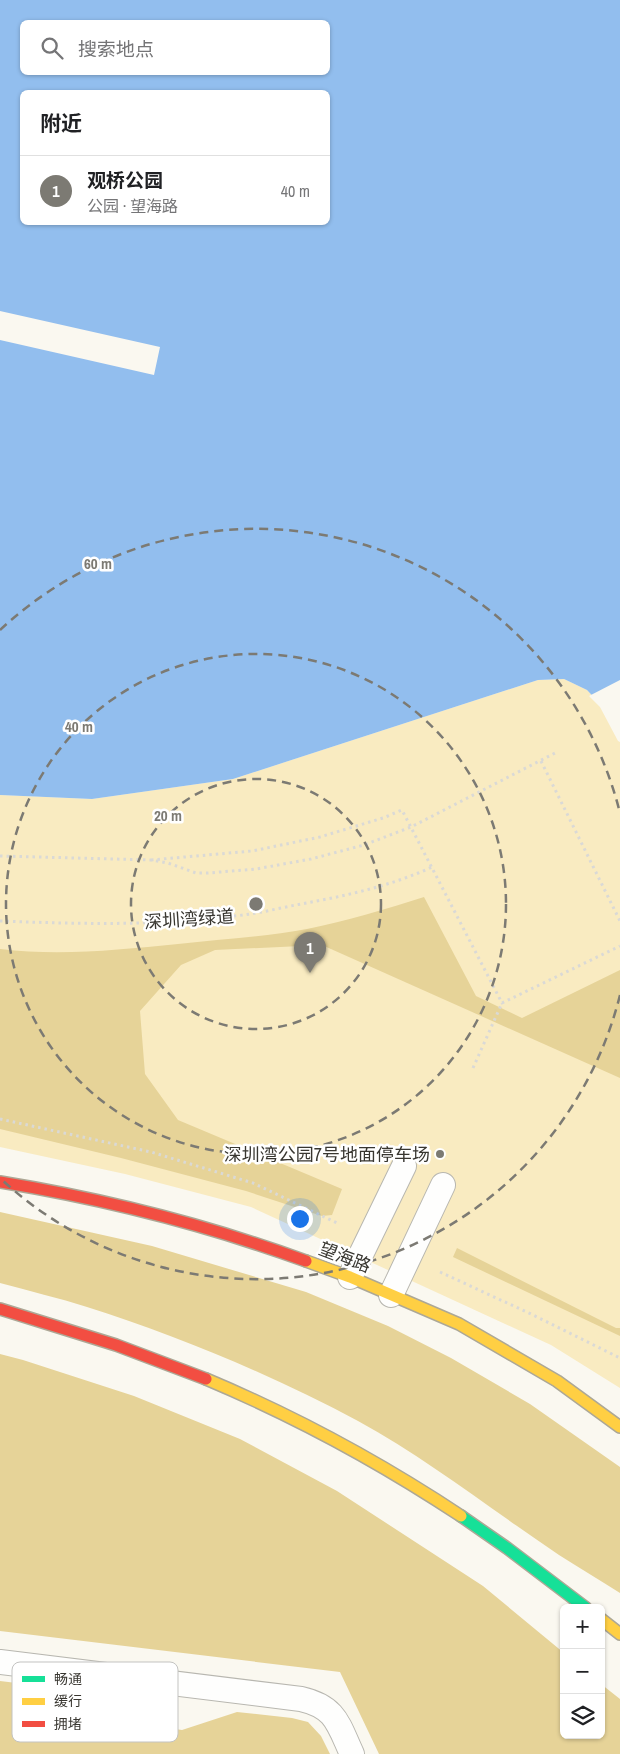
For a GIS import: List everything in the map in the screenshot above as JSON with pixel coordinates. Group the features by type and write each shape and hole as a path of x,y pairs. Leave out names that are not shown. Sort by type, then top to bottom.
{"main road":[{"name":"望海路","path":"0,1182 49,1190 144,1211 251,1241 350,1277 459,1324 557,1381 620,1427"},
{"path":"0,1309 71,1329 147,1357 230,1389 296,1421 378,1466 458,1514 540,1572 581,1604"},
{"path":"605,1622 620,1634"}],"lane":[{"path":"350,1277 404,1166"},
{"path":"392,1295 442,1185"},
{"path":"178,1684 316,1702 328,1709 336,1720 352,1754"}],"path":[{"path":"151,860 196,872 208,873 256,869 311,859 364,845 411,827 557,752"},
{"path":"541,761 620,921"},
{"path":"0,856 151,860 252,850 320,837 383,818 402,810 502,1003"},
{"name":"深圳湾绿道","path":"0,921 80,924 161,923 235,916 335,898 413,876 432,867"},
{"path":"473,1068 502,1003 620,946"},
{"path":"0,1118 151,1152 253,1183 369,1238"},
{"path":"409,1257 620,1358"}],"shaded area":[{"path":"564,679 587,690 602,706 620,739 620,1388 551,1345 251,1207 125,1174 0,1147 0,795 92,799 233,779 538,680"},
{"path":"424,897 476,996 522,1018 620,970 620,1078 322,945 215,950 181,965 140,1011 145,1074 178,1120 342,1189 332,1215 322,1216 246,1191 0,1129 0,949 44,952 111,950 275,934 337,922"},
{"path":"0,1212 152,1246 306,1292 388,1326 451,1358 530,1404 620,1467 620,1593 559,1555 410,1452 326,1404 225,1358 121,1318 0,1283"},
{"path":"457,1248 616,1328 620,1328 620,1336 453,1257"},
{"path":"0,1354 134,1396 240,1439 337,1491 483,1586 560,1650 560,1739 605,1739 605,1687 620,1699 620,1754 379,1754 340,1672 0,1631"},
{"path":"0,1681 12,1682 12,1742 178,1742 178,1729 182,1730 237,1712 292,1718 308,1722 321,1736 330,1754 0,1754"}],"water":[{"path":"0,0 620,0 620,739 602,706 587,690 564,679 538,680 233,779 92,799 0,795"}],"pier":[{"path":"0,311 160,347 154,375 0,340"},
{"path":"620,680 620,742 600,707 589,696"}],"traffic: fast":[{"path":"461,1516 581,1604"}],"traffic: slow":[{"path":"306,1261 350,1277 459,1324 557,1381 620,1427"},
{"path":"206,1379 239,1393 336,1441 400,1477 461,1516"},
{"path":"605,1622 620,1634"}],"traffic: jam":[{"path":"0,1182 78,1196 155,1214 231,1236 306,1261"},
{"path":"0,1309 116,1345 206,1379"}],"place":[{"name":"观桥公园","path":"310,973"},
{"name":"深圳湾公园7号地面停车场","path":"440,1154"}]}
